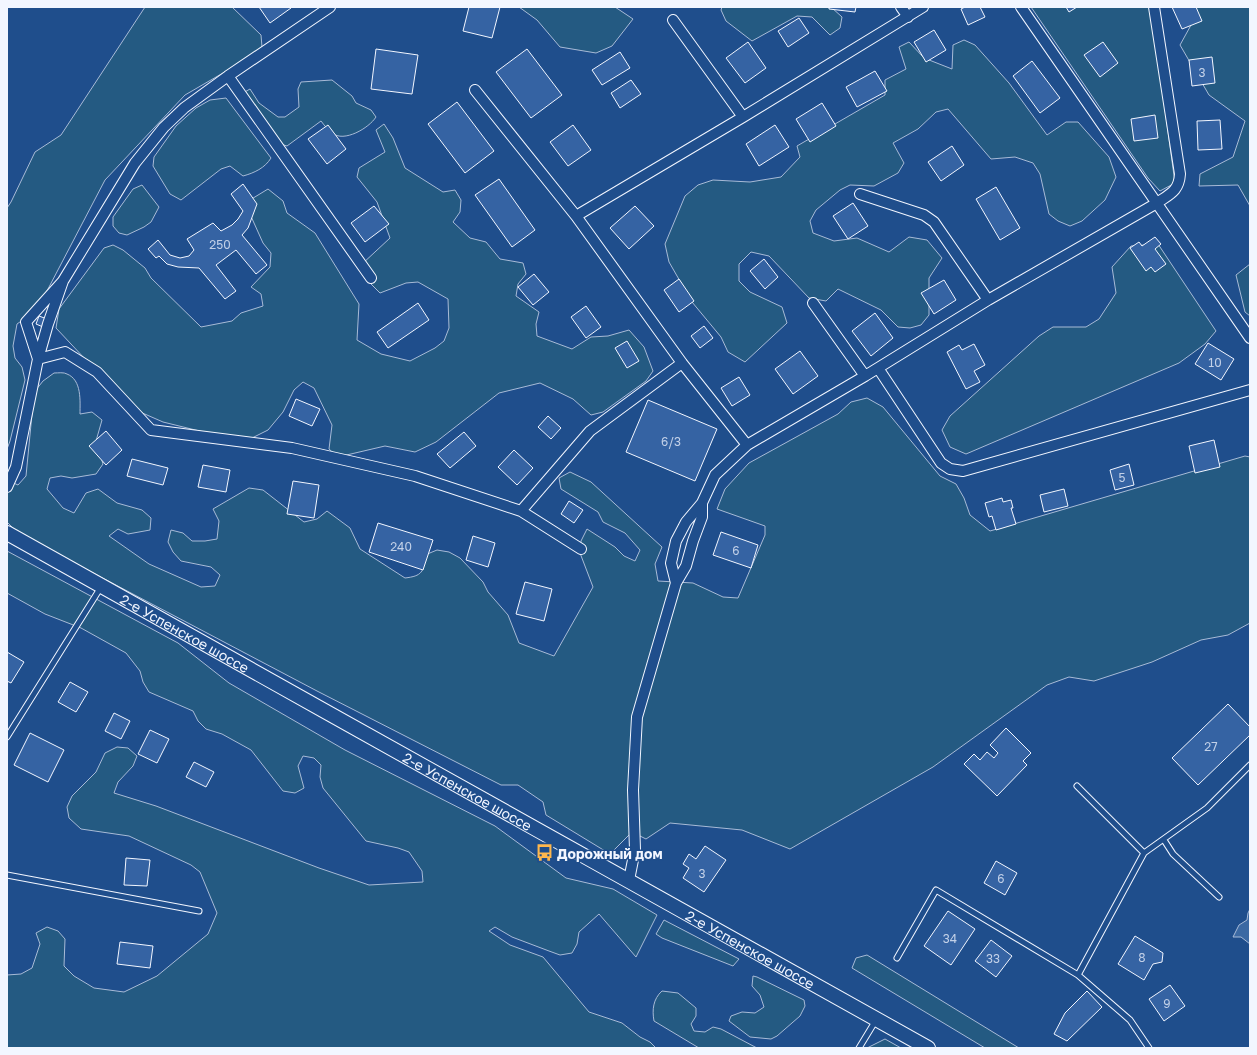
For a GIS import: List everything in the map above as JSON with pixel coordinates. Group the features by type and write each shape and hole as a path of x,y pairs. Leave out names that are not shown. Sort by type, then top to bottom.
{"main road":[{"name":"2-е Успенское шоссе","path":"7,533 928,1048"}],"street":[{"path":"38,359 26,322 63,281 135,163 164,127 184,108 228,76 330,7"},
{"path":"902,7 908,17"},
{"path":"576,216 743,118 923,7"},
{"path":"1022,7 1250,338"},
{"path":"676,583 671,563 676,541 686,522 702,503 715,475 747,445 865,376 988,300 1157,203 1174,191 1179,183 1180,174 1154,7"},
{"path":"673,20 743,118"},
{"path":"228,76 371,278"},
{"path":"475,90 576,216 682,363 747,445"},
{"path":"860,194 924,215 934,222 988,300"},
{"path":"7,486 16,467 38,359 63,281"},
{"path":"813,303 865,376"},
{"path":"38,359 64,352 97,372 151,430 292,448 415,476 521,511 581,549"},
{"path":"521,511 590,431 682,363"},
{"path":"878,368 941,463 950,469 963,471 1250,390"},
{"path":"629,880 635,850 632,790 636,717 676,583 686,566 702,517 702,503"}],"lane":[{"path":"7,737 102,586"},
{"path":"1078,975 1144,854 1207,808 1250,765"},
{"path":"1077,786 1144,854"},
{"path":"1164,840 1173,854 1219,897"},
{"path":"7,875 199,911"},
{"path":"897,958 936,890 1078,975 1130,1020 1149,1048"},
{"path":"859,1048 877,1019"}],"shaded area":[{"path":"145,7 232,7 261,35 262,47 254,55 185,95 105,180 37,310 17,324 13,346 15,358 22,367 25,380 7,449 7,208 35,152 61,135"},
{"path":"519,7 615,7 633,19 612,46 596,53 560,47 537,20"},
{"path":"722,7 831,7 842,17 840,28 830,35 812,17 797,16 752,41 726,21 721,10"},
{"path":"1031,7 1151,7 1175,183 1160,191 1148,178"},
{"path":"1196,7 1250,7 1250,206 1238,185 1199,186 1200,174 1233,157 1245,121 1209,95 1180,45 1196,16"},
{"path":"964,40 975,45 1009,83 1047,135 1066,122 1078,122 1109,157 1116,177 1105,200 1082,221 1070,226 1058,221 1049,214 1040,174 1033,163 1015,157 991,159 948,109 936,112 918,129 893,143 904,163 898,173 874,186 850,185 840,190 816,210 810,221 813,233 834,241 857,238 889,252 909,237 927,240 942,258 929,278 929,315 921,325 910,328 898,327 881,310 838,289 826,301 809,298 769,256 751,252 739,264 739,281 750,292 782,307 787,323 745,362 728,352 721,337 692,302 669,262 665,244 685,196 698,185 713,180 750,182 781,177 800,157 797,146 885,95 885,80 906,69 899,47 909,42 924,58 952,69 953,45"},
{"path":"332,80 352,96 356,103 371,110 376,117 362,130 343,136 337,136 332,133 321,121 287,146 272,141 243,93 250,89 259,103 278,117 285,117 299,107 298,89 301,82"},
{"path":"226,98 271,158 266,165 259,170 243,176 230,166 221,169 181,200 170,194 153,166 154,157 176,126 196,108 210,100"},
{"path":"384,124 393,138 405,168 443,192 455,190 461,200 460,212 453,222 470,238 486,242 500,259 523,263 526,274 518,284 516,296 539,312 536,324 537,336 572,349 591,337 608,336 629,330 644,347 653,371 646,381 603,412 591,415 573,399 540,383 499,393 436,442 415,452 385,446 338,457 329,449 332,425 314,388 303,382 294,390 283,412 268,430 244,442 163,422 131,408 56,328 59,309 104,248 113,245 123,250 145,268 151,278 201,327 232,321 241,313 263,306 261,294 251,287 270,267 271,253 263,243 245,203 268,189 283,201 287,213 315,233 359,304 357,340 381,354 410,361 435,348 444,341 449,328 448,299 418,282 406,283 380,293 371,284 361,265 390,238 377,202 357,177 359,168 385,152 376,130"},
{"path":"142,185 159,207 151,222 144,227 127,235 119,233 113,226 113,217 133,189"},
{"path":"1158,244 1216,331 1205,344 1179,363 966,454 950,447 942,430 950,416 1039,336 1053,327 1086,327 1099,319 1116,293 1112,267 1131,246"},
{"path":"1250,264 1250,316 1245,312 1236,275"},
{"path":"54,373 66,373 75,381 79,391 80,414 92,412 102,420 96,441 103,464 96,474 72,478 61,476 50,478 47,489 63,508 74,513 86,493 98,489 117,503 142,510 151,518 150,530 128,534 118,529 109,536 149,564 201,587 215,586 220,575 211,567 181,561 173,552 168,542 171,530 183,533 192,541 217,539 219,521 213,509 249,488 263,490 304,522 317,519 327,511 350,528 360,549 405,578 419,574 423,569 425,555 437,550 449,552 460,558 483,582 488,592 508,615 519,643 554,656 593,587 580,553 581,541 587,529 615,547 624,556 635,561 640,550 625,533 603,522 598,512 561,489 559,478 570,472 591,482 662,547 655,564 658,581 693,583 723,597 738,598 765,535 765,526 717,509 725,489 749,463 838,414 851,402 867,398 883,407 940,476 956,484 964,498 970,515 990,531 1245,456 1250,457 1250,623 1228,635 1201,640 1152,662 1094,681 1069,677 1047,685 933,767 790,849 742,830 670,823 646,839 632,832 610,854 546,815 543,802 518,785 501,785 317,691 19,534 7,522 7,480 18,485 26,476 35,391 43,381"},
{"path":"7,551 178,643 229,683 345,750 495,826 566,878 613,889 657,915 636,957 599,914 579,932 577,944 572,953 560,955 512,937 495,927 489,931 510,945 543,957 589,1012 622,1023 640,1037 650,1042 656,1048 7,1048 7,975 21,974 32,968 40,944 36,933 47,927 58,931 65,939 64,966 74,976 94,988 124,992 157,976 208,934 217,913 200,872 191,865 129,836 81,829 69,818 67,807 72,796 96,772 105,753 117,747 128,748 137,756 133,766 118,782 114,793 156,806 319,868 369,885 423,882 422,871 409,852 366,841 323,788 320,777 321,765 314,758 303,756 298,766 304,788 295,793 283,791 251,750 222,734 206,729 198,721 193,711 149,692 143,682 140,671 126,653 81,628 45,614 7,593"},
{"path":"1250,909 1250,944 1241,937 1233,937 1239,925 1247,920"},
{"path":"664,920 739,959 733,966 662,938 656,934"},
{"path":"867,955 1019,1048 985,1048 852,968 856,958"},
{"path":"753,976 804,1000 805,1006 800,1016 777,1036 771,1039 750,1037 729,1021 731,1016 742,1012 755,1013 764,1007 760,995 752,986"},
{"path":"662,991 678,993 696,1008 696,1016 691,1024 694,1031 705,1032 713,1027 721,1029 757,1048 699,1048 654,1021 654,1005"},
{"path":"885,1039 901,1048 867,1048"}],"building":[{"path":"259,7 290,7 291,8 270,23"},
{"path":"469,7 500,7 492,38 463,31"},
{"path":"829,7 856,7 855,12 829,9"},
{"path":"965,7 980,7 985,17 968,25 961,9"},
{"path":"1066,7 1077,7 1069,12"},
{"path":"1172,7 1196,7 1202,21 1182,29"},
{"path":"799,18 809,33 788,47 778,31"},
{"path":"934,30 946,50 926,62 914,42"},
{"path":"748,42 766,68 745,83 726,58"},
{"path":"1103,42 1118,63 1100,77 1084,55"},
{"path":"376,49 418,55 412,94 371,89"},
{"path":"527,49 562,95 531,118 496,72"},
{"path":"620,52 630,68 602,85 592,70"},
{"path":"1212,57 1215,83 1192,86 1189,60"},
{"path":"1032,61 1060,98 1040,113 1013,76"},
{"path":"875,71 887,91 857,107 846,87"},
{"path":"631,80 641,94 620,108 611,93"},
{"path":"457,102 494,151 465,173 428,124"},
{"path":"822,103 836,126 810,142 796,119"},
{"path":"1155,115 1158,138 1134,141 1131,119"},
{"path":"1220,120 1222,149 1198,150 1197,121"},
{"path":"328,125 346,149 327,164 308,139"},
{"path":"573,125 591,150 568,166 550,142"},
{"path":"775,125 789,147 759,166 746,144"},
{"path":"952,146 964,165 941,181 928,162"},
{"path":"499,179 535,230 512,247 475,195"},
{"path":"243,184 257,204 248,228 242,235 267,265 256,274 236,250 216,265 236,291 225,299 199,268 178,267 167,264 159,256 156,258 148,249 158,240 170,255 180,258 189,256 194,250 187,239 213,223 221,231 232,225 238,219 243,211 231,194"},
{"path":"996,187 1020,228 1000,240 976,199"},
{"path":"853,203 868,226 848,239 833,216"},
{"path":"374,206 389,224 365,242 351,223"},
{"path":"635,206 654,226 629,249 610,228"},
{"path":"1155,237 1161,244 1155,249 1166,264 1155,272 1151,267 1146,271 1130,248 1139,242 1142,246"},
{"path":"764,259 778,277 765,289 750,271"},
{"path":"534,274 549,292 533,305 518,287"},
{"path":"679,279 694,301 679,312 664,290"},
{"path":"944,280 956,300 934,314 921,293"},
{"path":"418,303 429,320 388,348 377,332"},
{"path":"586,306 601,327 586,338 571,317"},
{"path":"875,313 893,338 871,356 852,331"},
{"path":"39,316 47,319 43,327 36,324"},
{"path":"704,326 713,338 700,348 691,336"},
{"path":"627,341 639,361 627,368 615,348"},
{"path":"1208,343 1234,359 1221,380 1195,364"},
{"path":"974,344 985,365 974,371 980,382 966,389 947,352 959,345 962,350"},
{"path":"800,351 818,376 793,394 775,369"},
{"path":"739,377 750,395 732,406 721,388"},
{"path":"296,399 320,409 312,426 289,416"},
{"path":"648,400 717,429 695,481 626,452"},
{"path":"548,416 561,428 551,439 538,427"},
{"path":"106,431 122,450 106,465 89,446"},
{"path":"464,432 476,446 450,468 437,454"},
{"path":"1214,440 1220,467 1195,473 1189,446"},
{"path":"514,450 533,468 517,485 498,467"},
{"path":"132,459 168,468 163,485 127,476"},
{"path":"1129,464 1134,485 1115,490 1110,470"},
{"path":"203,465 230,470 226,492 198,487"},
{"path":"293,481 319,485 314,518 287,514"},
{"path":"1064,489 1068,506 1044,512 1040,495"},
{"path":"1002,498 1003,502 1011,500 1013,508 1011,508 1016,524 996,530 992,516 989,517 985,503"},
{"path":"569,501 583,510 574,523 561,514"},
{"path":"378,523 433,540 423,570 369,552"},
{"path":"721,532 758,545 751,568 713,555"},
{"path":"473,536 495,543 488,567 466,560"},
{"path":"525,582 552,589 544,621 516,614"},
{"path":"7,652 24,662 11,683 7,681"},
{"path":"70,682 88,692 76,712 58,702"},
{"path":"1228,704 1250,727 1250,735 1198,785 1172,758"},
{"path":"114,713 130,721 121,739 105,731"},
{"path":"1006,728 1031,753 1023,761 1027,765 997,796 964,764 974,754 980,760 987,752 994,758 998,753 990,745"},
{"path":"150,730 169,739 157,763 138,754"},
{"path":"30,733 64,750 48,782 14,765"},
{"path":"194,762 214,772 206,787 186,777"},
{"path":"705,846 726,860 704,892 683,878 689,868 683,864 689,854 696,859"},
{"path":"126,858 150,860 147,886 124,885"},
{"path":"996,861 1017,873 1005,895 984,883"},
{"path":"948,911 975,929 951,965 924,946"},
{"path":"1135,936 1163,953 1162,962 1153,964 1144,980 1118,964"},
{"path":"991,940 1012,956 996,977 975,961"},
{"path":"120,942 153,946 150,968 117,964"},
{"path":"1170,985 1185,1006 1164,1021 1149,999"},
{"path":"1087,991 1102,1007 1067,1041 1054,1034 1065,1013"}],"place":[{"name":"Дорожный дом","path":"544,853"}]}
